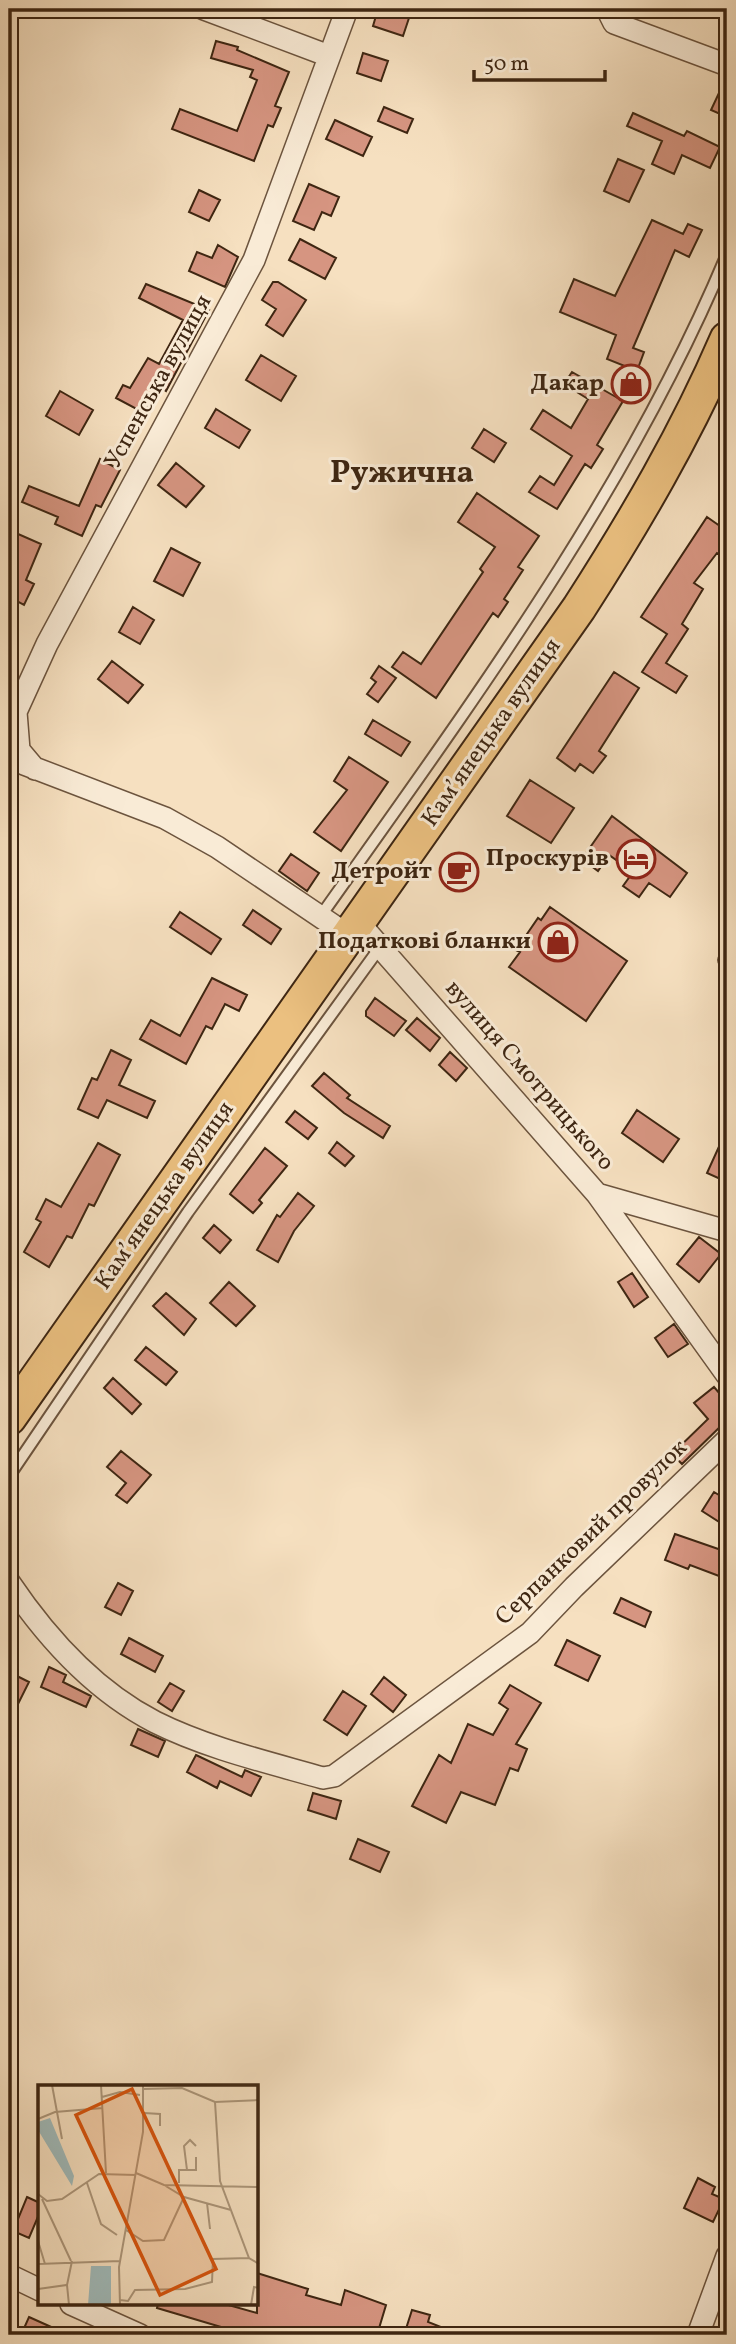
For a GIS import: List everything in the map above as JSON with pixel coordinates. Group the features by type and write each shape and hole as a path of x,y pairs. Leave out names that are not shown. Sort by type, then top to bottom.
{"main road":[{"name":"Камʼянецька вулиця","path":"9,1418 363,935 639,514 694,415 727,339"}],"street":[{"path":"204,9 329,56"},
{"name":"Успенська вулиця","path":"35,769 19,750 12,717 47,644 254,260 346,9"},
{"path":"607,9 614,23 727,65"},
{"name":"вулиця Смотрицького","path":"9,758 165,818 217,847 320,916 363,935 597,1194 727,1231"},
{"path":"597,1194 727,1375"},
{"name":"Серпанковий провулок","path":"9,1582 25,1606 91,1680 154,1721 218,1747 323,1778 334,1776 530,1633 727,1440"},
{"path":"698,2335 727,2256"},
{"path":"9,2275 38,2289"},
{"path":"75,2306 140,2335"}],"lane":[{"path":"320,916 453,730 556,572 644,425 727,254"},
{"path":"9,1476 188,1212 363,935"}],"building":[{"path":"378,9 409,18 403,36 373,26"},
{"path":"216,41 238,47 237,50 289,72 275,106 281,108 273,127 268,125 254,161 172,129 180,109 237,131 257,80 250,77 253,70 211,58"},
{"path":"363,53 388,61 381,81 357,73"},
{"path":"727,78 727,117 711,110"},
{"path":"384,107 413,119 407,133 378,121"},
{"path":"633,113 684,136 687,131 720,147 710,168 682,155 674,174 652,164 662,141 627,126"},
{"path":"335,120 372,137 363,156 326,139"},
{"path":"618,159 644,170 629,202 604,191"},
{"path":"309,184 339,197 331,216 322,212 314,230 293,221"},
{"path":"199,190 220,200 209,221 189,212"},
{"path":"652,220 683,234 688,224 702,230 689,257 675,250 633,348 644,352 637,371 607,359 616,335 560,312 574,279 615,296"},
{"path":"300,239 336,258 325,279 289,260"},
{"path":"218,245 238,257 225,287 189,271 197,252 212,258"},
{"path":"273,282 278,282 306,300 283,336 266,325 276,309 262,300"},
{"path":"146,284 209,310 166,391 158,386 144,413 116,398 123,385 130,388 148,358 159,364 183,320 139,298"},
{"path":"261,355 296,376 281,401 246,380"},
{"path":"572,372 623,401 597,445 603,449 591,468 585,464 557,509 529,492 540,476 554,485 572,456 531,429 543,410 571,428 588,399 564,384"},
{"path":"60,391 93,410 79,435 46,416"},
{"path":"216,409 250,430 239,448 205,428"},
{"path":"484,429 506,443 494,462 472,448"},
{"path":"100,459 120,470 101,507 96,505 82,536 55,524 58,517 22,502 29,486 79,506"},
{"path":"176,463 204,486 186,507 158,485"},
{"path":"477,493 539,536 518,567 523,570 504,599 508,602 498,617 493,613 436,698 392,667 403,652 421,664 483,572 480,569 495,547 458,522"},
{"path":"707,517 727,531 727,560 717,553 694,583 703,589 682,624 688,629 666,663 687,676 676,693 642,672 667,634 641,617"},
{"path":"9,530 41,544 26,580 34,584 24,605 9,597"},
{"path":"171,548 200,563 183,596 154,581"},
{"path":"133,607 154,620 140,644 119,632"},
{"path":"112,661 143,685 128,703 98,679"},
{"path":"379,666 396,678 378,702 367,694 376,682 371,678"},
{"path":"614,672 639,688 599,751 606,756 593,773 580,764 575,771 557,758"},
{"path":"373,720 410,742 401,756 365,734"},
{"path":"349,757 388,782 341,851 314,832 347,790 334,781"},
{"path":"530,780 574,808 551,843 507,816"},
{"path":"612,816 687,873 670,897 649,883 639,897 623,886 633,872 609,855 598,871 582,859"},
{"path":"291,854 319,873 307,891 279,871"},
{"path":"458,858 473,868 460,886 445,876"},
{"path":"550,907 627,961 586,1021 509,967 520,952 516,950 538,918 541,920"},
{"path":"253,910 281,929 271,944 243,925"},
{"path":"180,912 221,939 211,954 170,927"},
{"path":"212,978 247,995 239,1011 225,1004 212,1029 206,1026 186,1064 140,1039 151,1020 180,1036"},
{"path":"375,998 406,1021 394,1036 366,1016 366,1011"},
{"path":"417,1018 440,1038 430,1051 406,1030"},
{"path":"111,1050 131,1060 119,1085 155,1101 147,1118 107,1100 98,1118 78,1109 92,1078 97,1080"},
{"path":"450,1052 467,1068 456,1081 439,1065"},
{"path":"324,1073 350,1095 347,1098 390,1126 383,1138 344,1113 312,1086"},
{"path":"637,1110 679,1139 663,1162 622,1133"},
{"path":"295,1111 317,1128 308,1139 286,1122"},
{"path":"727,1129 727,1182 707,1173"},
{"path":"337,1142 354,1156 345,1166 329,1153"},
{"path":"98,1143 120,1155 94,1206 89,1204 72,1238 67,1236 49,1267 24,1252 41,1222 36,1219 46,1199 61,1207"},
{"path":"265,1148 287,1166 259,1200 262,1203 253,1213 230,1194"},
{"path":"298,1193 314,1206 294,1231 278,1262 257,1250 277,1215 280,1217"},
{"path":"214,1225 231,1240 220,1253 203,1238"},
{"path":"699,1237 721,1254 699,1282 677,1264"},
{"path":"632,1273 648,1297 634,1307 618,1282"},
{"path":"229,1282 255,1306 236,1326 210,1303"},
{"path":"166,1293 196,1319 184,1335 153,1306"},
{"path":"674,1324 688,1344 668,1357 655,1338"},
{"path":"146,1347 177,1372 166,1385 135,1360"},
{"path":"113,1378 141,1404 132,1414 104,1388"},
{"path":"714,1387 727,1402 727,1420 682,1464 672,1454 708,1419 694,1403"},
{"path":"121,1451 151,1475 127,1503 116,1495 126,1483 107,1467"},
{"path":"714,1492 727,1500 727,1527 702,1511"},
{"path":"675,1534 727,1552 727,1579 690,1565 688,1569 665,1560"},
{"path":"118,1583 133,1591 121,1615 105,1607"},
{"path":"621,1598 651,1612 645,1627 614,1613"},
{"path":"129,1638 163,1656 155,1672 121,1654"},
{"path":"567,1640 600,1656 588,1681 555,1665"},
{"path":"49,1667 66,1675 63,1682 91,1696 86,1707 41,1687"},
{"path":"9,1672 29,1682 9,1722"},
{"path":"384,1677 406,1695 393,1712 371,1694"},
{"path":"170,1683 184,1691 172,1711 158,1702"},
{"path":"510,1685 541,1703 516,1744 527,1749 518,1771 510,1768 495,1805 461,1792 446,1823 412,1806 439,1755 451,1763 468,1724 493,1735 508,1709 499,1703"},
{"path":"343,1691 366,1706 347,1735 324,1720"},
{"path":"138,1729 165,1741 158,1757 131,1745"},
{"path":"196,1755 242,1777 245,1770 261,1777 251,1796 220,1781 217,1788 187,1772"},
{"path":"313,1793 341,1801 336,1819 308,1810"},
{"path":"358,1839 389,1852 380,1872 350,1859"},
{"path":"698,2178 715,2187 712,2194 724,2199 713,2222 684,2208"},
{"path":"27,2197 38,2202 38,2217 29,2238 13,2231"},
{"path":"259,2274 308,2289 306,2295 341,2305 345,2290 386,2305 377,2335 248,2335 157,2308 232,2306 257,2313"},
{"path":"412,2310 430,2315 428,2322 461,2335 404,2335"},
{"path":"29,2317 69,2335 21,2335"}],"place":[{"name":"Дакар","path":"631,384"},
{"name":"Проскурів","path":"636,859"},
{"name":"Детройт","path":"459,872"},
{"name":"Податкові бланки","path":"558,942"}],"district":[{"name":"Ружична","path":"402,474"}]}
